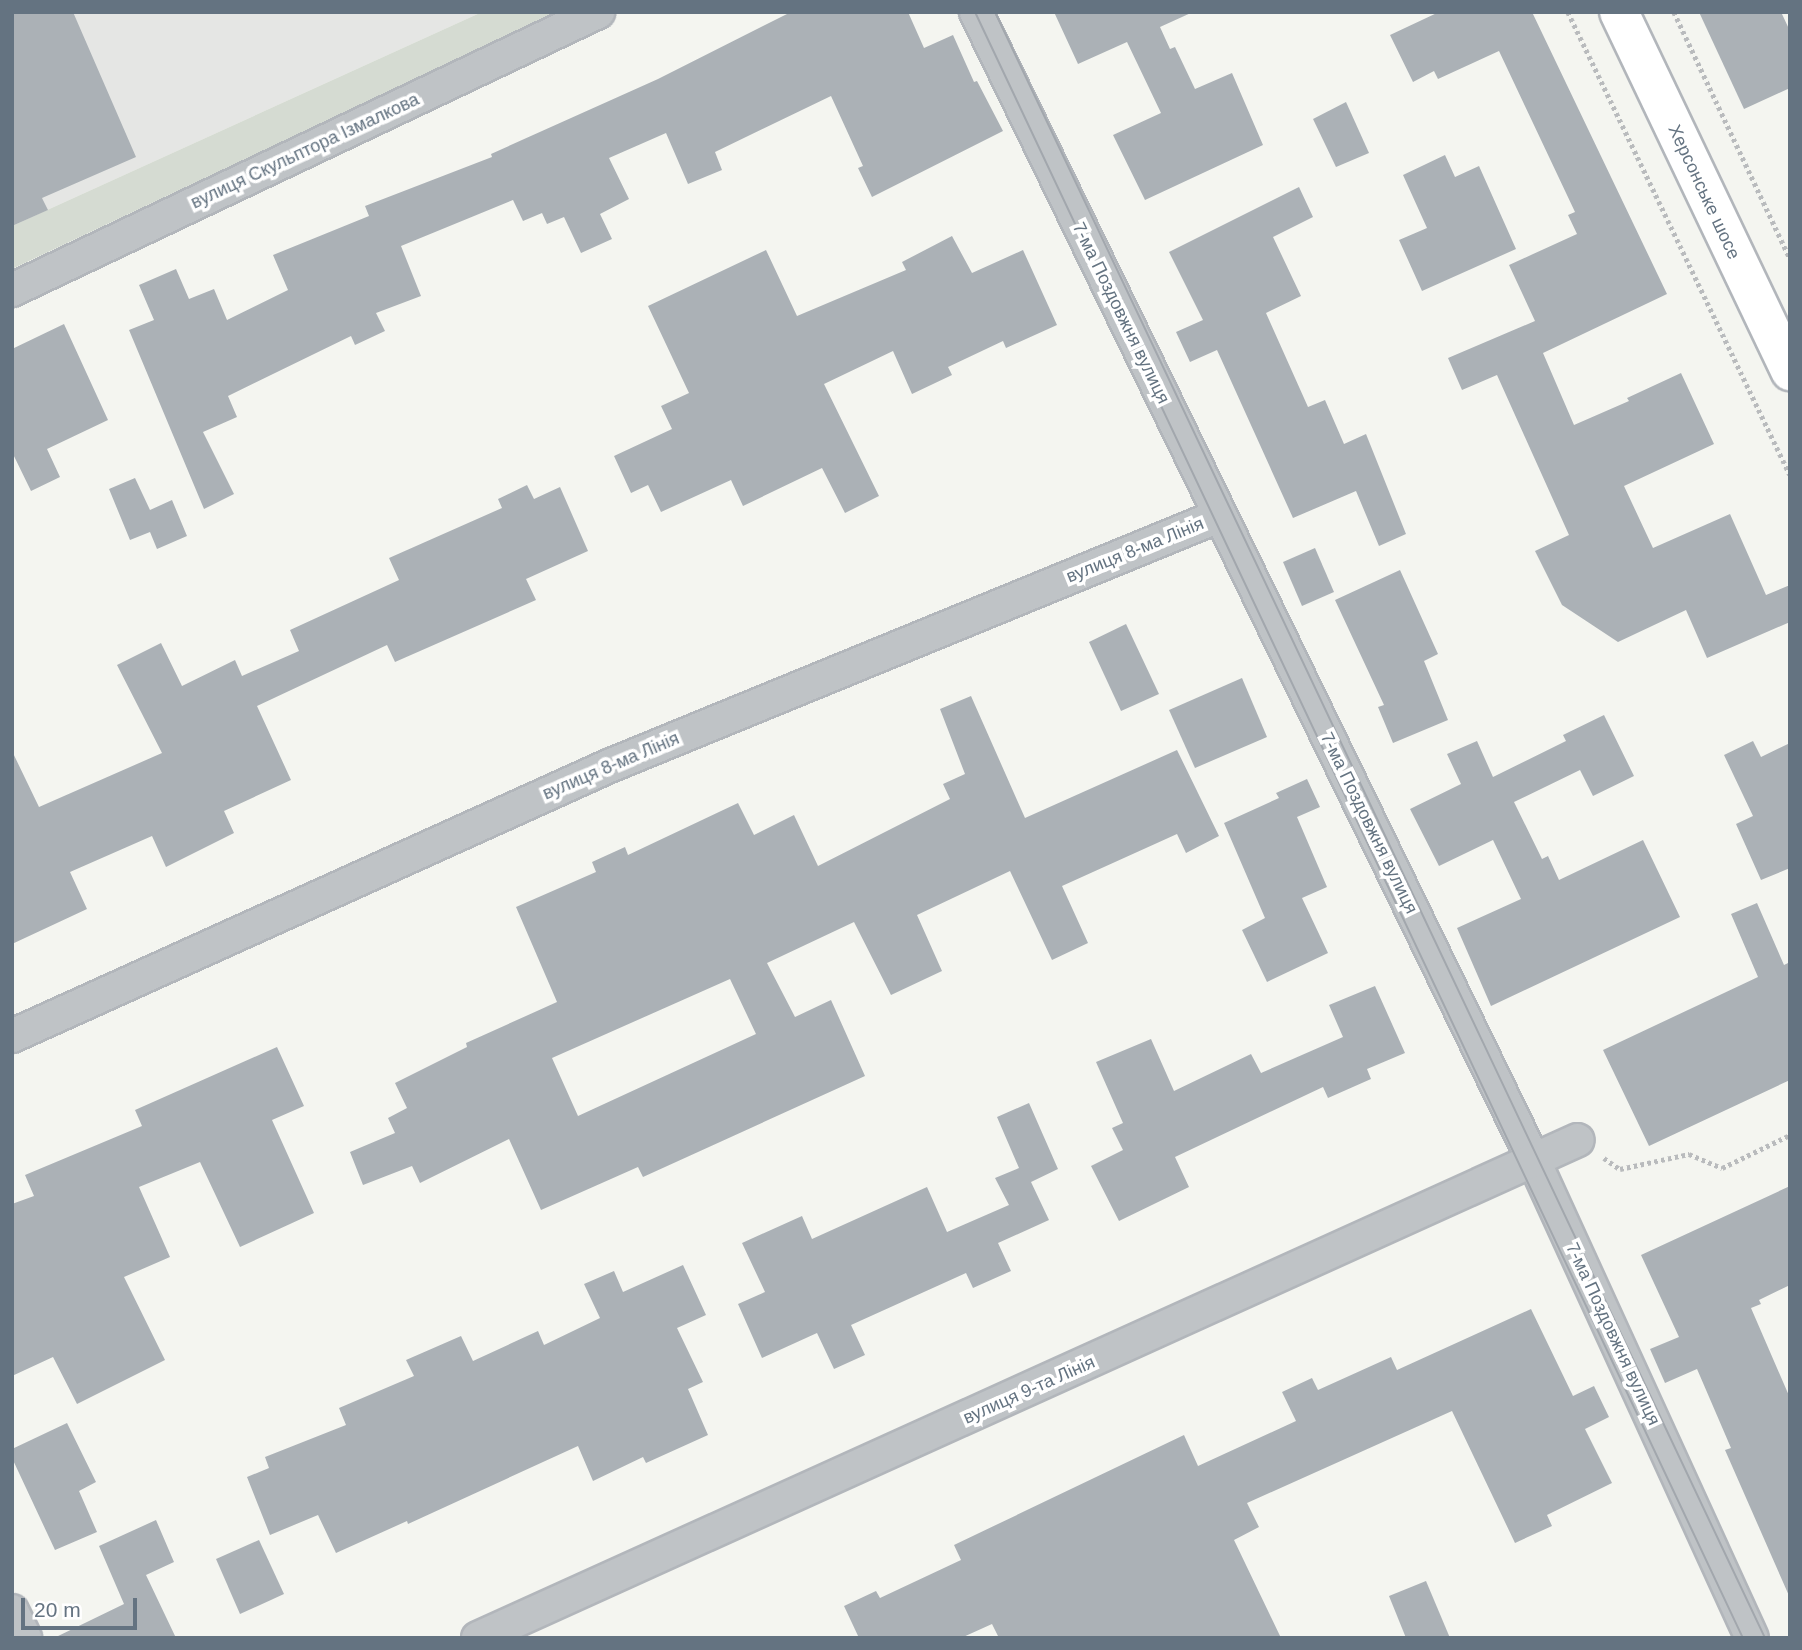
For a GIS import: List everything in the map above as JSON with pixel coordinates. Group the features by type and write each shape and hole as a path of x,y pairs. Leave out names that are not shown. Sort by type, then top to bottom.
{"main road":[{"name":"Херсонське шосе","path":"1619,12 1790,371"}],"street":[{"name":"вулиця Скульптора Ізмалкова","path":"12,290 598,12"},
{"name":"7-ма Поздовжня вулиця","path":"976,12 1534,1161 1752,1638"},
{"name":"вулиця 8-ма Лінія","path":"12,1036 609,766 1219,516"},
{"name":"вулиця 9-та Лінія","path":"478,1638 1578,1140"},
{"path":"12,1611 25,1638"}],"path":[{"path":"1568,12 1790,475"},
{"path":"1674,12 1790,258"},
{"path":"1578,1140 1620,1169 1689,1154 1722,1168 1790,1135"}],"shaded area":[{"path":"12,12 482,12 12,226"},
{"path":"482,12 557,12 12,269 12,226"}],"building":[{"path":"12,12 73,12 136,157 42,198 48,210 12,226"},
{"path":"791,12 908,12 924,48 953,35 974,82 977,81 1003,131 872,197 858,168 863,166 831,96 715,152 722,170 688,184 666,133 609,158 629,199 600,214 612,239 581,253 564,217 547,224 542,213 523,221 513,200 401,246 421,296 376,313 385,331 355,345 351,336 228,396 237,417 203,432 234,494 204,509 129,330 154,320 139,285 176,269 189,299 214,289 227,320 288,290 273,255 369,216 365,206 492,157 491,154 658,79"},
{"path":"1054,12 1193,12 1160,27 1170,49 1175,47 1195,89 1232,73 1263,145 1145,200 1113,135 1161,113 1127,42 1078,64"},
{"path":"1439,12 1532,12 1667,294 1543,353 1574,425 1629,401 1627,398 1681,373 1714,444 1624,486 1653,548 1730,514 1766,595 1790,585 1790,622 1707,658 1686,610 1618,642 1562,605 1535,551 1569,535 1497,375 1462,390 1448,358 1535,321 1509,265 1577,234 1568,215 1575,212 1499,51 1438,79 1434,71 1413,82 1390,35"},
{"path":"1699,12 1781,12 1790,31 1790,88 1744,109"},
{"path":"1346,102 1369,153 1336,167 1313,119"},
{"path":"1445,155 1455,177 1479,166 1516,249 1422,291 1399,240 1427,228 1403,175"},
{"path":"1299,187 1313,217 1273,237 1301,296 1266,313 1308,407 1325,400 1344,444 1366,434 1406,534 1379,546 1356,491 1293,518 1217,350 1190,362 1176,332 1203,320 1169,252"},
{"path":"952,236 972,273 1023,250 1057,325 1006,348 1003,341 948,367 952,375 912,394 893,351 824,384 879,496 845,513 822,468 743,506 731,480 661,512 648,485 631,493 614,456 672,429 661,406 689,393 648,306 766,250 797,316 906,270 902,262"},
{"path":"64,324 108,420 47,449 60,477 31,491 12,452 12,349"},
{"path":"135,478 150,510 172,500 187,536 157,549 150,532 130,540 109,489"},
{"path":"527,485 534,499 560,487 588,551 526,579 536,600 395,662 387,645 257,706 291,780 224,811 234,833 166,867 152,836 70,872 87,909 12,944 12,751 39,807 162,753 117,665 161,643 182,686 235,660 242,676 299,651 290,630 399,580 389,558 502,508 498,499"},
{"path":"1315,548 1334,592 1302,606 1283,562"},
{"path":"1400,570 1438,654 1424,661 1448,720 1393,743 1378,707 1384,705 1335,600"},
{"path":"1126,624 1159,694 1121,711 1089,642"},
{"path":"1242,678 1267,737 1195,768 1169,710"},
{"path":"971,696 1025,818 1177,750 1219,836 1186,853 1177,834 1062,886 1088,943 1052,960 1010,871 917,915 942,971 891,995 854,922 767,963 795,1017 831,1000 865,1076 643,1177 638,1167 541,1210 509,1139 420,1183 412,1166 363,1185 350,1152 395,1133 388,1118 407,1108 395,1083 467,1047 466,1043 557,1002 516,907 596,872 592,862 625,847 628,855 738,803 754,835 794,815 818,866 950,799 943,784 965,774 940,709","holes":["730,979 756,1034 578,1116 552,1058"]},
{"path":"1604,715 1634,776 1593,796 1580,770 1514,802 1542,859 1548,856 1559,880 1643,840 1680,917 1491,1006 1457,928 1521,899 1493,840 1439,866 1410,809 1461,784 1447,754 1477,741 1493,777 1566,741 1563,735"},
{"path":"1753,741 1761,757 1790,743 1790,868 1761,880 1736,824 1753,816 1724,755"},
{"path":"1307,779 1320,807 1297,817 1327,887 1302,898 1328,953 1267,982 1242,930 1265,918 1224,823 1279,798 1276,793"},
{"path":"1757,903 1784,965 1790,962 1790,1080 1649,1146 1603,1050 1758,977 1731,914"},
{"path":"1375,986 1405,1053 1367,1069 1371,1079 1328,1098 1323,1087 1175,1157 1189,1187 1119,1221 1091,1166 1123,1150 1112,1128 1123,1123 1096,1062 1151,1039 1174,1091 1251,1054 1261,1073 1343,1037 1329,1005"},
{"path":"277,1047 304,1106 272,1120 314,1213 240,1247 200,1162 139,1187 170,1257 124,1277 165,1360 77,1404 53,1357 12,1376 12,1204 34,1196 25,1175 142,1126 135,1110"},
{"path":"1029,1103 1058,1169 1031,1182 1049,1220 998,1243 1011,1271 973,1288 966,1273 851,1325 865,1355 834,1369 817,1333 762,1358 738,1304 765,1292 742,1243 802,1216 812,1239 927,1187 947,1232 1009,1205 995,1178 1019,1168 997,1117"},
{"path":"1790,1186 1790,1285 1759,1300 1761,1304 1751,1308 1790,1398 1790,1598 1725,1450 1731,1448 1697,1369 1665,1383 1650,1349 1679,1337 1641,1255"},
{"path":"683,1265 706,1315 677,1328 703,1382 688,1389 708,1435 646,1463 643,1457 593,1481 578,1446 408,1524 407,1521 336,1553 318,1515 270,1535 247,1477 269,1468 265,1457 346,1425 339,1408 414,1376 406,1360 461,1336 473,1361 538,1331 544,1345 600,1318 584,1284 614,1271 623,1292"},
{"path":"1531,1309 1573,1396 1594,1386 1609,1417 1585,1429 1612,1483 1547,1515 1552,1526 1515,1543 1452,1411 1247,1503 1259,1527 1234,1540 1281,1638 999,1638 992,1624 961,1638 859,1638 844,1606 876,1591 880,1598 961,1560 954,1545 1184,1435 1198,1466 1296,1421 1282,1392 1312,1378 1318,1390 1391,1357 1397,1370"},
{"path":"67,1423 96,1482 79,1491 97,1532 55,1550 12,1458 12,1449"},
{"path":"156,1520 174,1562 146,1575 176,1638 54,1638 124,1604 99,1546"},
{"path":"259,1540 284,1594 240,1614 216,1559"},
{"path":"1426,1581 1450,1638 1406,1638 1389,1596"}],"tram line":[{"path":"975,12 1743,1638"},
{"path":"995,12 1765,1638"}]}
